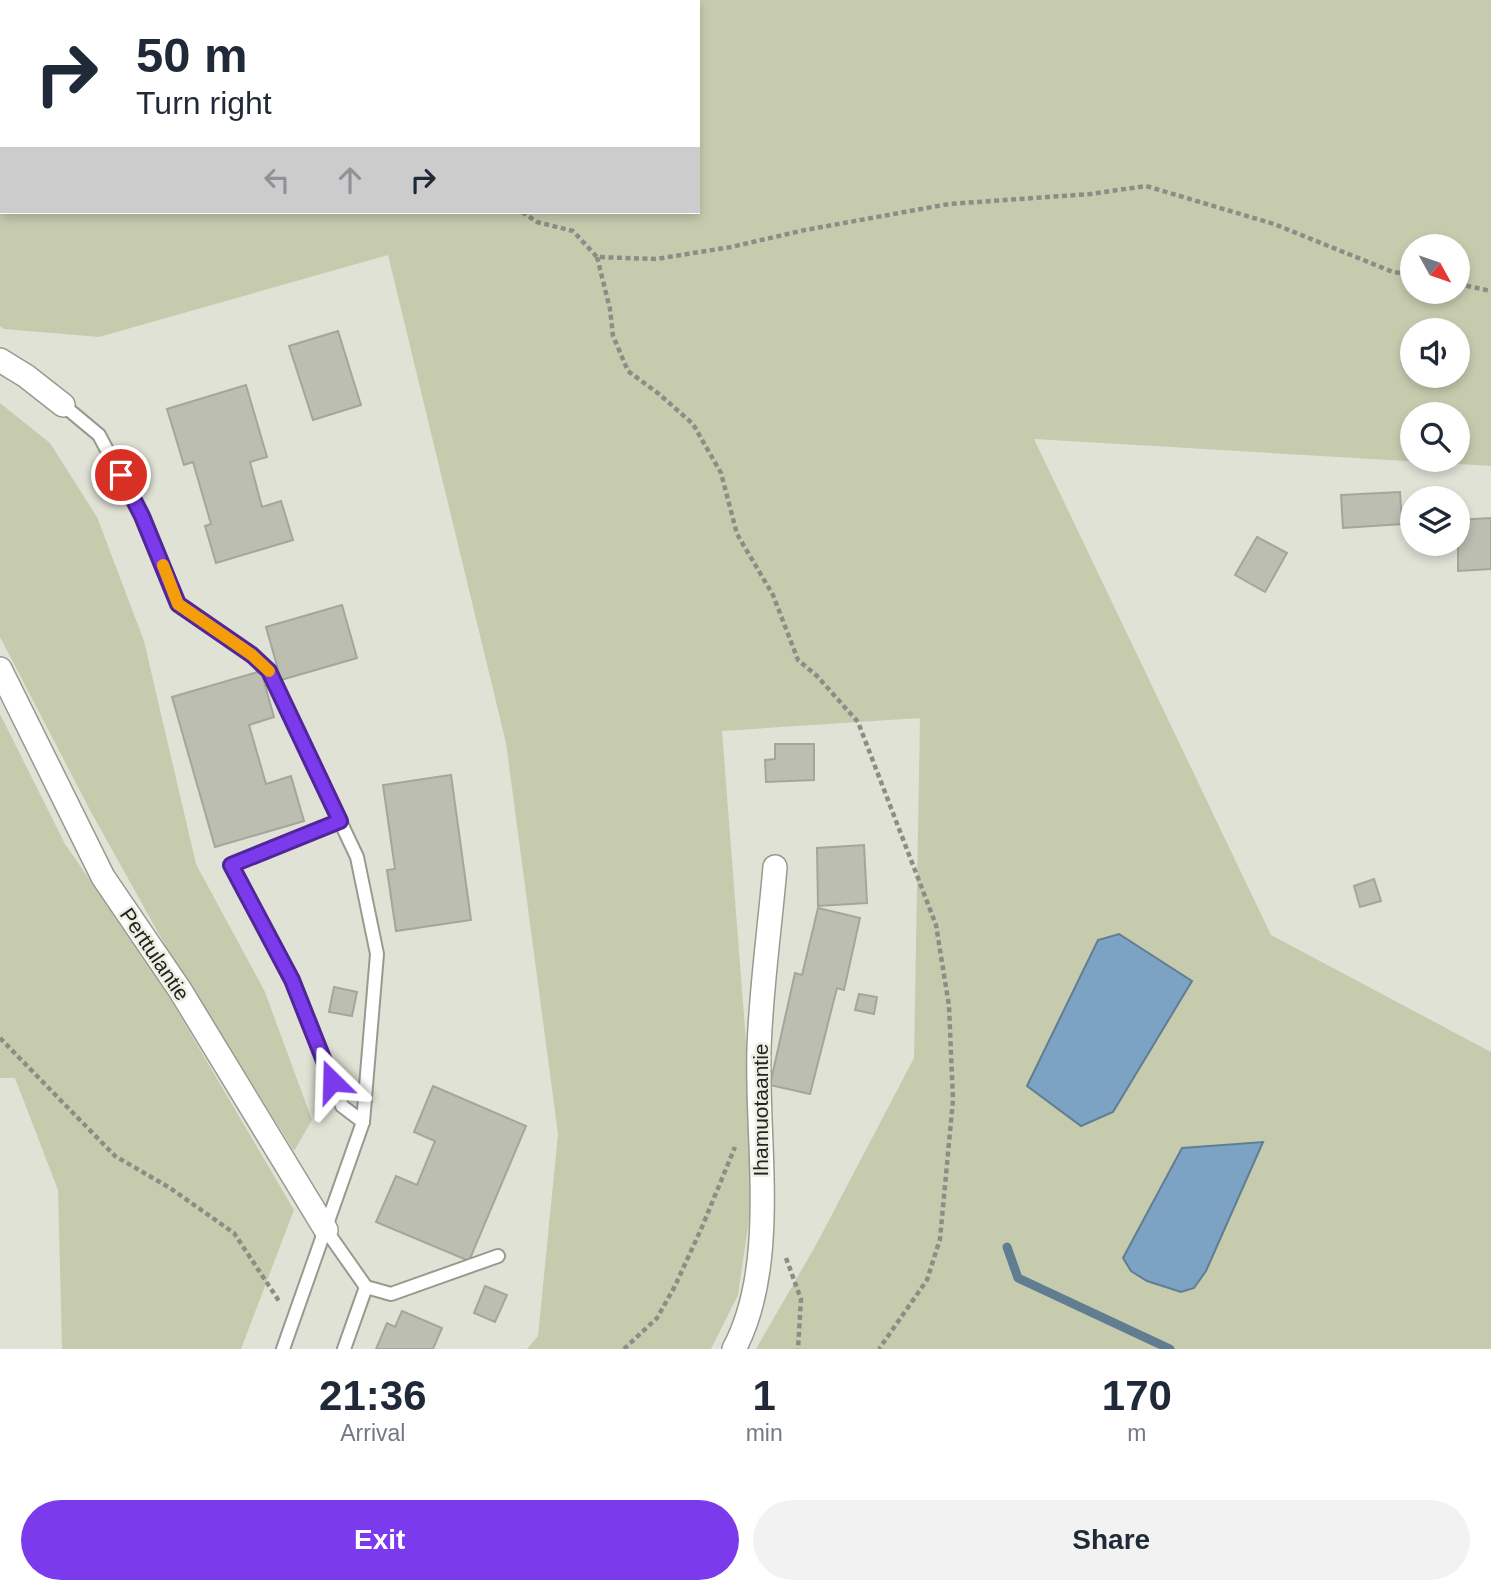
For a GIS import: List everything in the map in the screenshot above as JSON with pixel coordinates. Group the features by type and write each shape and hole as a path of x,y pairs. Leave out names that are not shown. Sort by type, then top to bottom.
{"street":[{"path":"0,360 63,405"},
{"name":"Perttulantie","path":"0,669 103,877 180,990 326,1230"},
{"name":"Ihamuotaantie","path":"734,1349 755,1291 763,1239 759,1047 775,867"}],"lane":[{"path":"63,405 99,435 142,516 178,604 252,655 269,671 357,857 377,954 363,1122 283,1349"},
{"path":"340,821 231,865 292,980 342,1106 363,1122"},
{"path":"326,1230 366,1287 391,1294 498,1256"},
{"path":"344,1349 366,1287"}],"path":[{"path":"597,257 656,259 949,204 1090,194 1146,186 1274,224 1400,273"},
{"path":"525,214 537,222 573,231 597,257 610,309 613,336 628,371 693,424 721,473 737,534 773,595 798,660 817,676 858,722 936,925 949,1006 953,1100 940,1239 927,1280 879,1349"},
{"path":"1470,287 1491,292"},
{"path":"0,1038 116,1156 170,1188 234,1233 293,1323"},
{"path":"624,1349 657,1318 676,1286 736,1144"},
{"path":"763,1239 785,1257 801,1299 798,1349"}],"green space":[{"path":"700,0 1491,0 1491,466 1470,465 1470,402 1400,402 1400,461 1034,439 1271,935 1491,1052 1491,1349 756,1349 817,1243 914,1058 920,718 722,731 756,1171 738,1295 711,1349 527,1349 538,1336 558,1134 506,743 388,255 99,337 4,329 0,326 0,214 700,214"},
{"path":"0,403 50,443 97,517 144,641 196,864 265,992 312,1120 294,1151 169,952 91,812 0,637"},
{"path":"0,714 65,844 158,978 294,1210 241,1349 62,1349 58,1190 15,1078 0,1078"}],"water":[{"path":"1119,934 1192,981 1113,1112 1081,1126 1027,1086 1098,940"},
{"path":"1263,1142 1206,1271 1194,1288 1181,1292 1147,1281 1131,1271 1123,1258 1182,1148"}],"building":[{"path":"338,331 361,405 313,420 289,346"},
{"path":"246,385 267,457 250,462 262,507 281,501 293,540 216,563 205,526 211,524 193,462 184,465 167,409"},
{"path":"1400,492 1400,524 1343,528 1341,495"},
{"path":"1491,518 1491,569 1458,571 1458,556 1470,556 1470,519"},
{"path":"1257,537 1287,553 1265,592 1235,575"},
{"path":"342,605 357,658 281,680 266,627"},
{"path":"261,671 274,717 249,725 266,784 291,776 304,821 215,847 172,697"},
{"path":"775,744 814,744 814,780 766,782 765,760 775,759"},
{"path":"451,775 471,920 396,931 387,870 395,869 383,785"},
{"path":"864,845 867,903 818,906 817,848"},
{"path":"1374,879 1381,901 1360,907 1354,886"},
{"path":"818,908 860,918 844,990 837,988 810,1094 770,1085 795,973 802,975"},
{"path":"334,987 357,992 352,1016 329,1012"},
{"path":"859,994 877,997 874,1014 855,1010"},
{"path":"433,1086 526,1126 469,1261 376,1222 396,1176 417,1185 435,1141 414,1132"},
{"path":"485,1286 507,1295 495,1322 474,1313"},
{"path":"402,1311 442,1328 433,1349 376,1349 387,1323 395,1327"}],"waterway":[{"path":"1007,1247 1018,1278 1170,1349"}],"slow traffic":[{"path":"163,565 178,604 252,655 269,671"}],"route":[{"path":"121,475 142,516 178,604 252,655 269,671 340,821 231,865 292,980 332,1081"}]}
